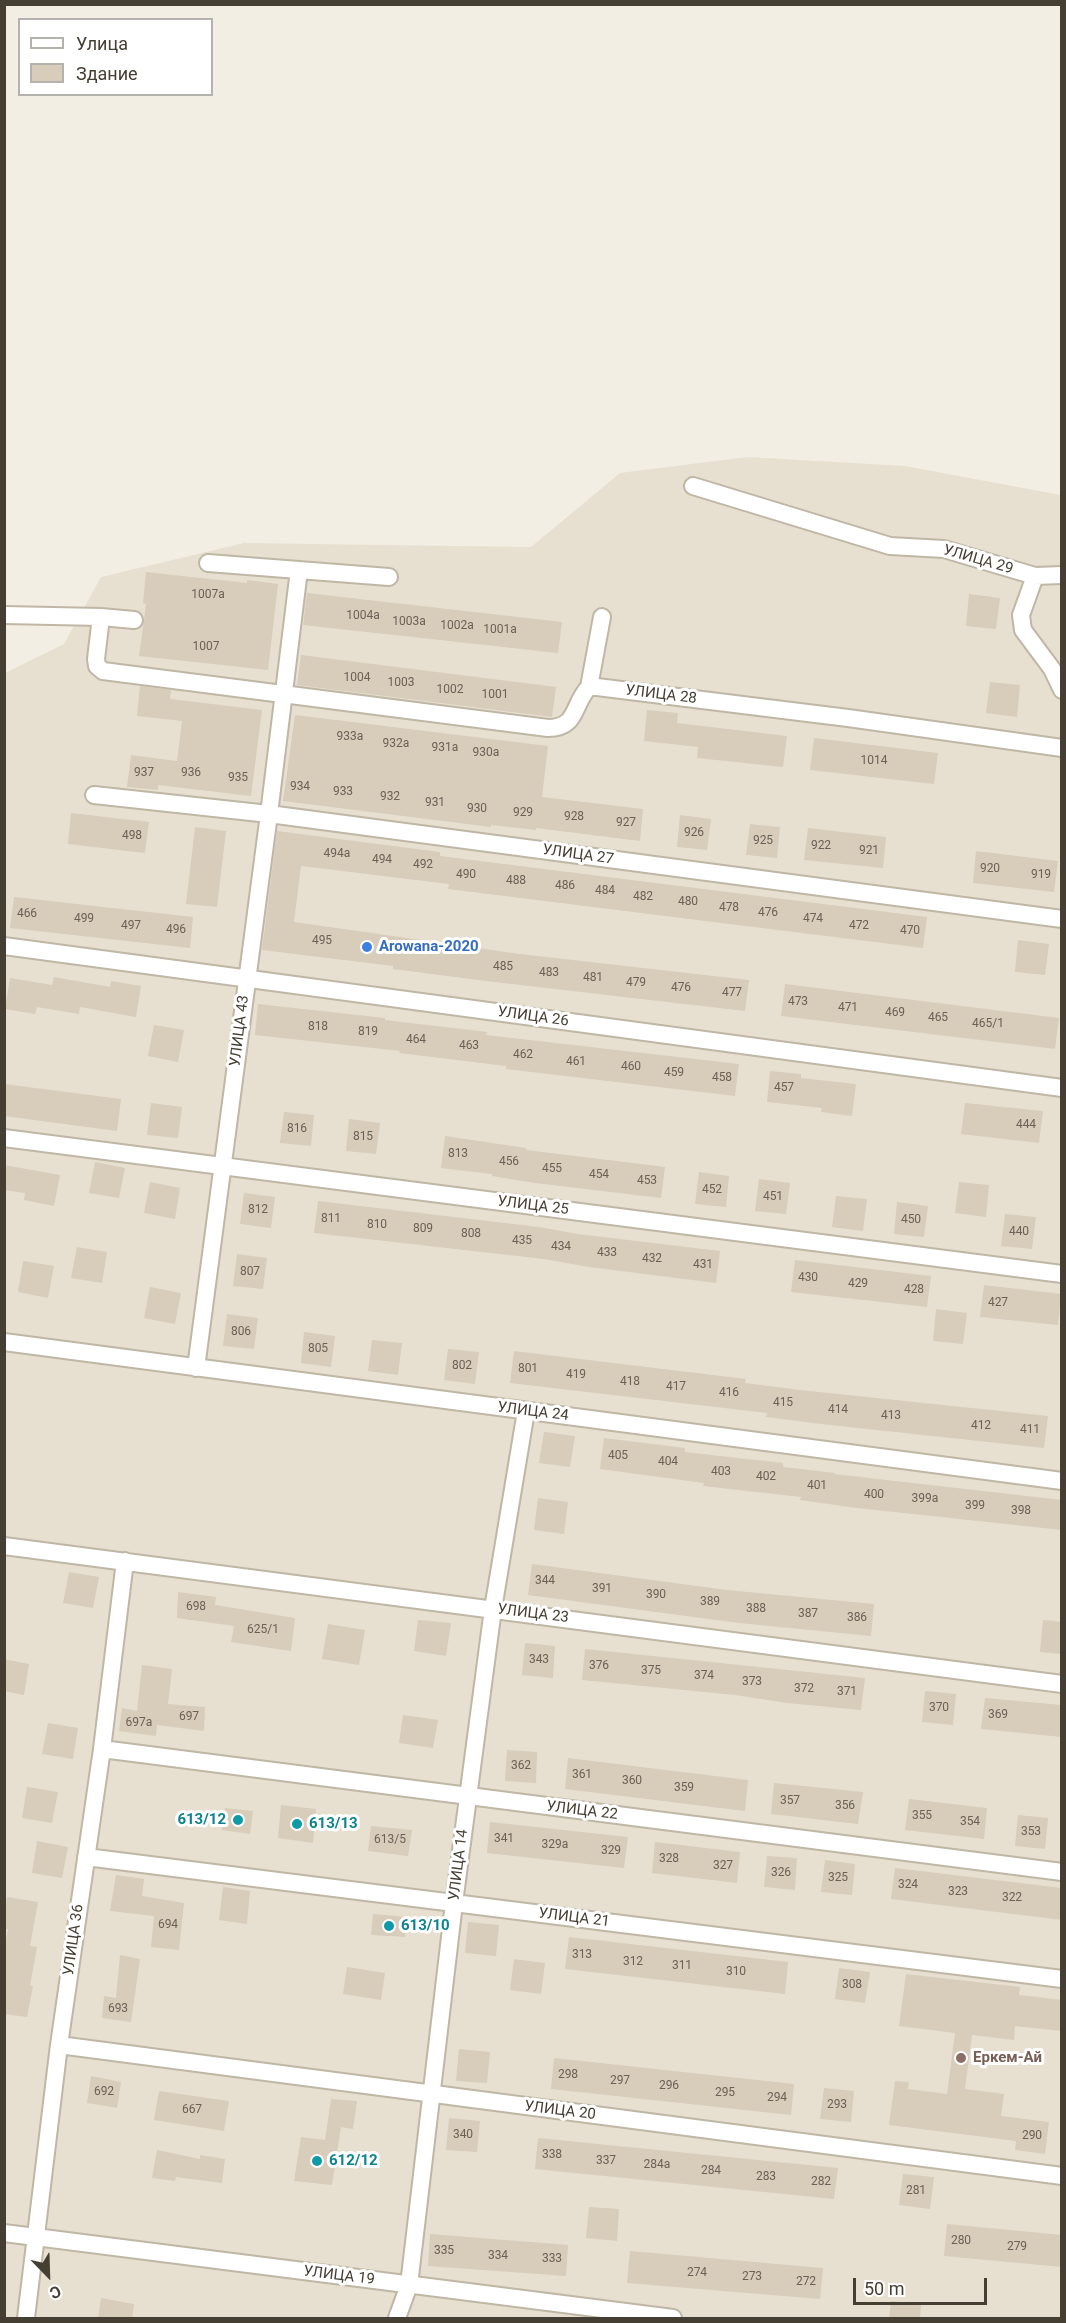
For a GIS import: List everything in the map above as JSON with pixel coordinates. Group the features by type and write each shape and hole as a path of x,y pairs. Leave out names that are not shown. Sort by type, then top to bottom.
{"street":[{"name":"УЛИЦА 29","path":"693,486 890,546 944,549 1035,576 1062,575"},
{"path":"208,563 389,577"},
{"name":"УЛИЦА 43","path":"196,1368 299,570"},
{"path":"1035,576 1021,615 1023,630 1052,669 1062,690"},
{"path":"4,615 101,616 134,620"},
{"path":"101,616 96,659 97,666 103,671 560,728 568,724 583,693 589,687 602,616"},
{"name":"УЛИЦА 28","path":"589,687 848,718 1062,748"},
{"name":"УЛИЦА 27","path":"94,795 269,814 1062,919"},
{"name":"УЛИЦА 26","path":"4,946 1062,1088"},
{"name":"УЛИЦА 25","path":"4,1138 1062,1274"},
{"name":"УЛИЦА 24","path":"4,1342 1062,1481"},
{"name":"УЛИЦА 14","path":"397,2319 409,2284 454,1903 493,1609 526,1411"},
{"name":"УЛИЦА 23","path":"4,1546 1062,1684"},
{"name":"УЛИЦА 36","path":"26,2319 59,2045 102,1749 125,1562"},
{"name":"УЛИЦА 22","path":"102,1749 1062,1872"},
{"name":"УЛИЦА 21","path":"86,1857 1062,1979"},
{"name":"УЛИЦА 20","path":"59,2045 1062,2176"},
{"name":"УЛИЦА 19","path":"4,2233 673,2319"}],"shaded area":[{"path":"747,457 905,466 1061,495 1061,2318 5,2318 5,673 64,644 101,577 244,543 531,547 620,473"}],"building":[{"path":"146,572 247,583 247,580 278,584 268,670 139,656 146,604 143,603"},
{"path":"307,593 562,622 558,653 303,625"},
{"path":"969,594 1000,598 996,629 966,626"},
{"path":"301,655 556,687 552,717 297,685"},
{"path":"990,682 1020,685 1017,717 986,713"},
{"path":"140,686 171,690 170,699 262,710 251,796 158,785 158,790 127,787 131,755 177,761 182,721 137,716"},
{"path":"647,710 678,713 677,723 787,736 783,767 697,758 698,747 644,741"},
{"path":"295,715 548,746 542,797 643,809 640,841 536,828 536,830 491,825 491,827 283,801"},
{"path":"814,738 938,753 934,784 810,770"},
{"path":"71,813 149,822 145,853 68,844"},
{"path":"680,815 711,819 707,850 677,847"},
{"path":"750,824 780,827 777,858 746,855"},
{"path":"195,827 226,831 217,907 186,904"},
{"path":"808,828 886,837 883,868 804,860"},
{"path":"277,831 440,852 440,856 927,917 923,948 448,889 449,884 301,866 294,922 520,954 749,980 745,1011 486,981 393,969 393,966 262,950"},
{"path":"976,851 1058,861 1054,892 973,883"},
{"path":"14,897 193,917 190,948 10,928"},
{"path":"1018,940 1049,944 1045,975 1015,972"},
{"path":"54,977 110,987 111,981 141,986 136,1017 80,1007 79,1014 37,1007 35,1014 5,1009 10,978 52,985"},
{"path":"785,984 1059,1018 1055,1049 781,1016"},
{"path":"258,1004 385,1018 385,1020 487,1032 486,1035 739,1064 735,1096 506,1069 506,1066 399,1053 400,1051 255,1035"},
{"path":"154,1025 184,1030 178,1062 148,1056"},
{"path":"770,1071 801,1074 801,1078 856,1084 852,1116 821,1112 822,1108 767,1102"},
{"path":"4,1084 121,1099 117,1131 4,1116"},
{"path":"151,1103 182,1107 178,1138 147,1135"},
{"path":"965,1103 1043,1111 1039,1143 961,1134"},
{"path":"284,1112 314,1115 311,1146 280,1143"},
{"path":"349,1119 380,1123 376,1154 346,1151"},
{"path":"445,1136 526,1148 526,1150 665,1167 661,1198 535,1183 492,1176 492,1174 441,1168"},
{"path":"95,1162 125,1168 119,1198 89,1193"},
{"path":"4,1165 60,1175 54,1206 24,1200 25,1193 4,1190"},
{"path":"699,1172 729,1176 726,1207 695,1204"},
{"path":"759,1179 790,1183 786,1214 755,1211"},
{"path":"150,1182 180,1188 175,1219 144,1213"},
{"path":"959,1182 989,1185 986,1217 955,1213"},
{"path":"244,1193 275,1197 271,1228 240,1224"},
{"path":"836,1196 867,1199 863,1231 832,1227"},
{"path":"318,1201 720,1251 716,1283 544,1259 314,1233"},
{"path":"897,1202 928,1206 924,1237 894,1234"},
{"path":"1005,1214 1036,1217 1032,1249 1001,1246"},
{"path":"77,1247 107,1252 102,1283 71,1278"},
{"path":"237,1254 267,1258 263,1289 233,1286"},
{"path":"795,1260 931,1276 927,1307 791,1292"},
{"path":"23,1261 54,1266 48,1298 18,1292"},
{"path":"984,1285 1061,1294 1058,1325 980,1317"},
{"path":"150,1287 181,1293 175,1324 144,1318"},
{"path":"936,1309 967,1313 963,1344 933,1341"},
{"path":"227,1314 258,1318 254,1349 223,1346"},
{"path":"304,1332 335,1336 331,1367 301,1363"},
{"path":"372,1340 402,1343 398,1375 368,1371"},
{"path":"448,1349 479,1352 475,1384 444,1380"},
{"path":"514,1351 746,1379 745,1383 800,1390 1048,1416 1044,1448 821,1424 766,1417 767,1413 510,1383"},
{"path":"544,1432 575,1436 570,1467 539,1463"},
{"path":"604,1438 685,1448 685,1452 783,1463 783,1467 834,1474 1062,1500 1062,1530 857,1508 800,1500 801,1497 703,1486 704,1483 600,1469"},
{"path":"538,1498 568,1502 564,1534 534,1530"},
{"path":"532,1564 727,1590 874,1604 871,1636 739,1623 528,1595"},
{"path":"69,1572 99,1577 93,1608 63,1603"},
{"path":"178,1592 216,1597 215,1605 295,1618 291,1651 231,1642 234,1626 177,1618"},
{"path":"418,1620 451,1623 446,1656 414,1651"},
{"path":"1043,1620 1062,1622 1062,1654 1040,1652"},
{"path":"328,1624 365,1630 359,1665 322,1659"},
{"path":"525,1643 555,1646 553,1678 522,1675"},
{"path":"585,1649 865,1678 861,1710 582,1680"},
{"path":"4,1659 29,1664 24,1695 4,1691"},
{"path":"142,1665 172,1669 168,1704 205,1707 204,1731 157,1725 156,1736 119,1731 122,1708 137,1711"},
{"path":"925,1691 956,1694 953,1725 922,1722"},
{"path":"985,1698 1062,1705 1062,1737 981,1729"},
{"path":"403,1715 438,1720 433,1748 399,1743"},
{"path":"48,1723 78,1728 73,1759 42,1754"},
{"path":"507,1750 537,1752 536,1783 505,1781"},
{"path":"568,1758 748,1780 745,1811 565,1789"},
{"path":"774,1783 863,1792 858,1824 771,1814"},
{"path":"27,1787 58,1792 52,1823 22,1818"},
{"path":"909,1799 987,1808 984,1839 905,1830"},
{"name":"613/13","path":"281,1805 316,1809 313,1843 278,1838"},
{"name":"613/12","path":"225,1808 253,1811 250,1834 222,1830"},
{"path":"1018,1815 1048,1818 1045,1849 1015,1846"},
{"path":"490,1822 628,1837 624,1868 487,1853"},
{"path":"371,1826 412,1830 408,1856 368,1851"},
{"path":"37,1841 68,1847 62,1878 32,1873"},
{"path":"655,1842 740,1852 737,1883 652,1873"},
{"path":"767,1856 797,1858 795,1890 764,1887"},
{"path":"825,1860 855,1864 852,1895 821,1892"},
{"path":"895,1868 1062,1888 1062,1920 891,1899"},
{"path":"116,1875 144,1879 142,1896 184,1903 179,1950 151,1947 154,1916 110,1911"},
{"path":"223,1887 250,1891 247,1924 219,1920"},
{"path":"7,1897 38,1902 30,1946 37,1947 27,2017 4,2014 4,1952 8,1929 4,1929 4,1912"},
{"name":"613/10","path":"373,1914 407,1917 405,1937 371,1935"},
{"path":"468,1922 499,1925 496,1956 465,1953"},
{"path":"569,1937 788,1962 785,1994 565,1969"},
{"path":"120,1955 140,1959 131,2022 102,2018 104,1996 116,1998"},
{"path":"514,1959 545,1963 541,1994 510,1990"},
{"path":"347,1967 385,1973 381,2000 343,1994"},
{"path":"839,1968 870,1972 865,2003 835,1999"},
{"path":"906,1974 1020,1987 1019,1995 1062,2000 1062,2031 1015,2026 1014,2040 972,2035 965,2089 1004,2094 1001,2116 1049,2122 1045,2154 1015,2150 1016,2141 889,2125 895,2081 909,2082 908,2089 947,2094 955,2033 899,2026"},
{"path":"459,2049 490,2052 487,2083 456,2081"},
{"path":"554,2058 794,2084 791,2115 551,2089"},
{"path":"91,2076 121,2082 117,2108 87,2103"},
{"path":"824,2088 854,2091 851,2122 820,2119"},
{"path":"159,2091 229,2101 224,2131 154,2120"},
{"name":"612/12","path":"331,2099 357,2101 353,2129 341,2127 332,2185 294,2181 301,2137 325,2140"},
{"path":"449,2118 480,2121 477,2152 446,2150"},
{"path":"538,2138 838,2168 834,2199 535,2169"},
{"path":"157,2150 200,2159 200,2155 225,2159 222,2183 176,2177 175,2181 152,2178"},
{"path":"903,2174 934,2177 930,2209 899,2205"},
{"path":"589,2207 619,2209 617,2241 586,2238"},
{"path":"947,2224 1062,2235 1062,2267 944,2256"},
{"path":"430,2234 568,2245 566,2276 428,2266"},
{"path":"630,2251 823,2268 820,2299 627,2283"},
{"path":"101,2298 134,2304 132,2319 98,2319"},
{"path":"891,2301 921,2304 920,2319 889,2319"}],"place":[{"name":"Arowana-2020","path":"367,947"},
{"name":"613/12","path":"238,1820"},
{"name":"613/13","path":"297,1824"},
{"name":"613/10","path":"389,1926"},
{"name":"Еркем-Ай","path":"961,2058"},
{"name":"612/12","path":"317,2161"}]}
